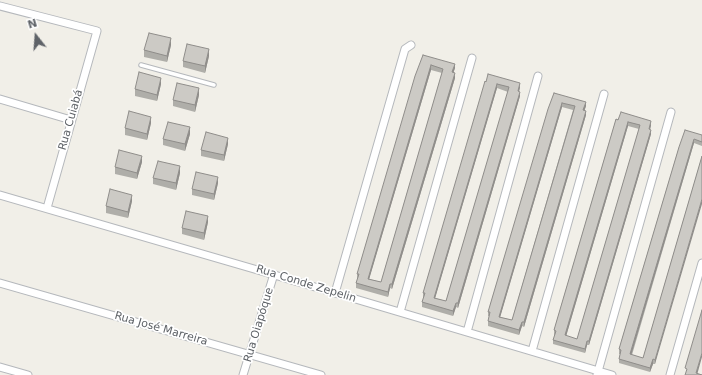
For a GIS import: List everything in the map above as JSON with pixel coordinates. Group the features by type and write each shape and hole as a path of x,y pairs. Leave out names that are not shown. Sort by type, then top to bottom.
{"street":[{"name":"Rua Cuiabá","path":"0,6 97,31 47,208"},
{"path":"336,293 405,49 411,45"},
{"path":"400,312 472,58"},
{"path":"468,332 538,76"},
{"path":"532,351 604,94"},
{"path":"0,99 71,120"},
{"path":"597,373 671,112"},
{"name":"Rua Conde Zepelin","path":"0,195 274,274 532,351 597,373 612,375"},
{"path":"670,375 702,263"},
{"name":"Rua Oiapóque","path":"243,375 274,274"},
{"name":"Rua José Marreira","path":"0,283 321,375"},
{"path":"0,367 28,375"}],"lane":[{"path":"141,65 214,85"}],"building":[{"path":"149,33 171,38 167,56 144,50"},
{"path":"187,44 209,49 205,66 183,61"},
{"path":"423,55 455,64 452,72 455,73 392,284 390,284 388,292 356,283 359,274 357,274 415,76","holes":["431,65 443,69 381,282 368,279"]},
{"path":"139,72 161,78 157,95 135,89"},
{"path":"488,74 520,83 518,91 520,92 458,303 456,303 453,311 422,302 425,293 423,293 485,81 486,82","holes":["497,84 509,87 446,301 434,298"]},
{"path":"177,83 199,88 195,105 173,100"},
{"path":"554,93 586,102 583,110 586,111 524,322 522,322 519,330 488,321 490,312 488,312","holes":["562,103 575,106 512,320 499,317"]},
{"path":"129,111 151,117 147,134 125,128"},
{"path":"621,112 651,121 649,129 651,130 589,341 587,341 585,349 553,340 556,331 554,330 616,119 618,120","holes":["628,122 640,125 577,339 565,335"]},
{"path":"168,122 190,127 185,144 163,139"},
{"path":"685,130 702,135 702,142 694,139 630,354 643,358 702,156 702,199 655,360 653,359 650,368 619,359 621,350 619,349"},
{"path":"206,132 228,138 224,155 201,150"},
{"path":"119,150 142,156 137,173 115,167"},
{"path":"158,161 180,166 176,183 153,178"},
{"path":"196,172 218,177 214,194 192,189"},
{"path":"110,189 132,195 128,212 106,206"},
{"path":"186,211 208,216 204,233 182,228"},
{"path":"702,310 702,353 696,373 702,375 685,375 687,369 685,368"}]}
